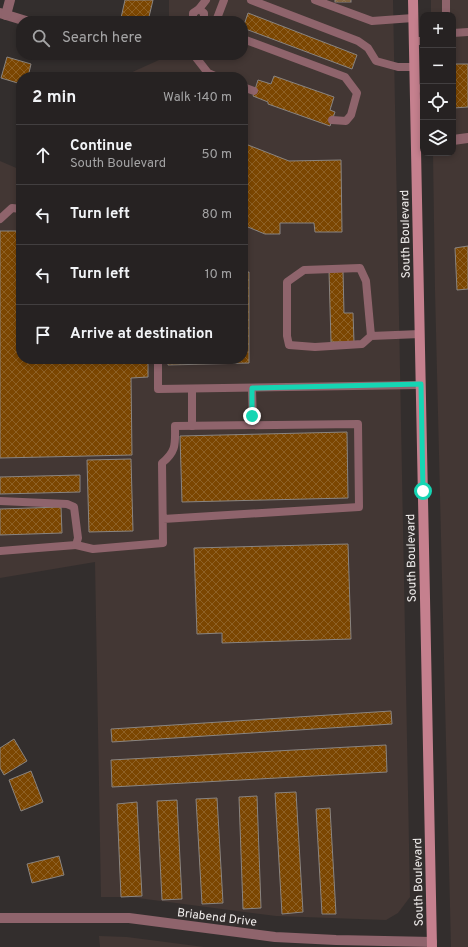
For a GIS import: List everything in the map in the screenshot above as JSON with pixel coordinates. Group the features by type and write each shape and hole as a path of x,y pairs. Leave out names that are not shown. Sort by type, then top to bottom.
{"main road":[{"name":"South Boulevard","path":"413,0 413,18 418,41 414,67 419,88 420,334 432,944"}],"street":[{"path":"10,0 3,14 16,18"},
{"path":"456,140 468,138"},
{"name":"Briabend Drive","path":"0,918 129,918 275,937 432,944"}],"lane":[{"path":"193,16 193,13 199,9 206,0"},
{"path":"218,16 224,0"},
{"path":"251,0 358,41 368,48 376,61 398,67 414,67"},
{"path":"315,0 372,21 413,18"},
{"path":"446,0 446,12"},
{"path":"199,9 204,13 204,16"},
{"path":"456,32 468,32"},
{"path":"248,41 345,77 357,92 352,115 346,121 332,120"},
{"path":"201,60 207,72"},
{"path":"248,89 254,91"},
{"path":"0,219 12,208 16,208"},
{"path":"371,336 366,281 360,268 304,270 287,282 286,336 289,344 315,348 362,344 371,336 420,334"},
{"path":"158,364 158,389 421,384"},
{"path":"252,388 253,425"},
{"path":"192,389 192,426"},
{"path":"0,551 76,545 93,549 163,543 162,462 170,456 175,447 175,426 358,424 359,506 163,519"},
{"path":"0,501 67,504 74,507 78,538 76,545"}],"shaded area":[{"path":"169,0 393,0 410,897 398,913 386,920 276,916 130,897 101,897 95,562 0,578 0,161 16,168 16,364 248,364 248,72 132,72 159,60 248,60 248,16 169,16"},
{"path":"431,0 468,0 468,947 451,947 433,156 456,156 456,12 431,12"},
{"path":"99,936 127,937 204,947 100,947"}],"building":[{"path":"125,0 153,0 149,16 121,16"},
{"path":"335,0 351,0 351,2 335,2"},
{"path":"248,13 357,55 352,69 248,30"},
{"path":"7,57 31,64 29,72 16,72 16,82 1,78"},
{"path":"456,64 468,64 468,107 456,108"},
{"path":"274,76 334,97 330,110 335,112 330,126 268,104 268,102 253,96 258,80 271,84"},
{"path":"248,145 289,161 341,160 342,232 315,232 314,223 280,223 280,234 265,234 248,227"},
{"path":"0,231 16,231 16,364 148,364 148,377 131,378 132,455 0,458"},
{"path":"468,246 468,289 457,290 455,248"},
{"path":"329,271 343,271 344,313 353,313 354,342 331,342"},
{"path":"248,272 249,272 248,363"},
{"path":"168,364 208,364 168,365"},
{"path":"347,432 348,498 182,502 180,436"},
{"path":"131,459 133,531 89,532 87,460"},
{"path":"80,475 80,492 0,494 0,477"},
{"path":"61,507 62,533 0,535 0,509"},
{"path":"348,544 351,639 222,643 222,633 197,634 194,548"},
{"path":"391,711 392,724 112,742 111,729"},
{"path":"14,739 27,761 4,775 0,768 0,748"},
{"path":"386,745 387,772 112,787 111,760"},
{"path":"31,771 43,802 21,811 9,780"},
{"path":"296,792 303,912 282,914 275,793"},
{"path":"257,796 261,908 243,909 239,797"},
{"path":"217,798 223,903 202,904 196,799"},
{"path":"177,800 182,899 162,900 157,801"},
{"path":"137,802 142,896 121,897 117,804"},
{"path":"330,808 336,914 322,914 316,809"},
{"path":"59,856 64,875 32,883 27,864"}],"route":[{"path":"252,416 252,388 421,384 423,491"}]}
